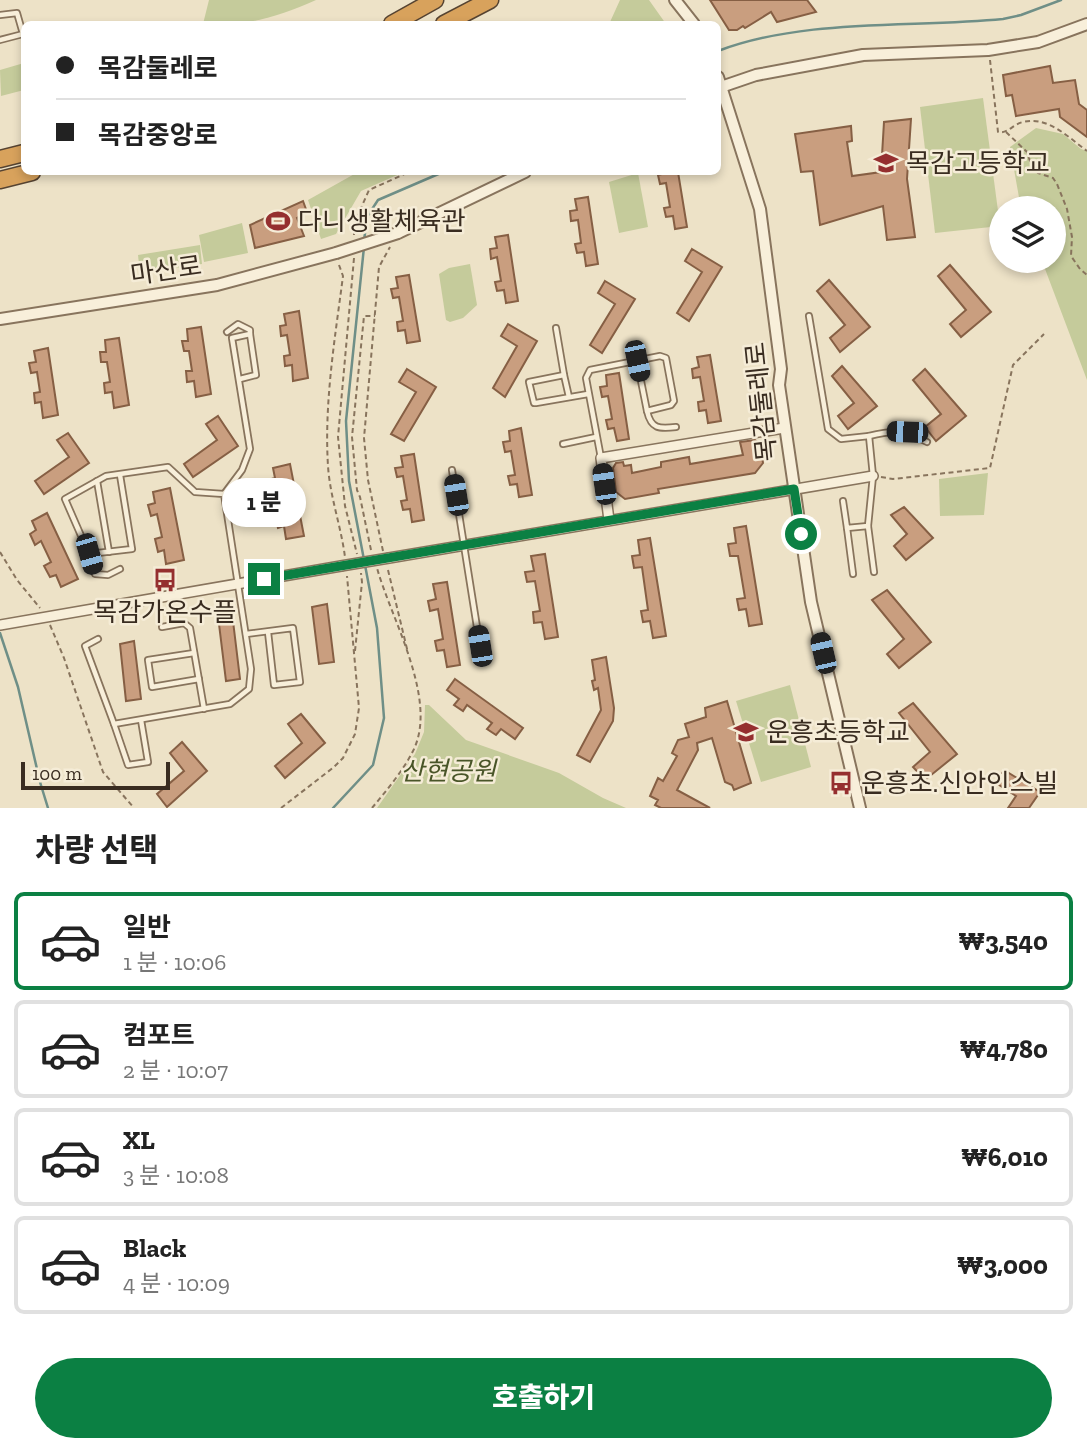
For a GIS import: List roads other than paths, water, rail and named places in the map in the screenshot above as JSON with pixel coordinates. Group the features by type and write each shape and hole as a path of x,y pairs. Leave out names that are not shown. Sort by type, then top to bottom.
{"highway":[{"path":"397,21 435,0"},
{"path":"450,21 490,0"},
{"path":"0,159 21,154"},
{"path":"0,180 21,175"}],"street":[{"path":"675,0 692,21"},
{"path":"721,84 863,55 988,50 1038,42 1087,24"},
{"name":"목감둘레로","path":"721,90 760,209 781,369 779,385 784,428 811,602 860,808"},
{"name":"마산로","path":"0,319 217,285 335,253 398,233 519,175"},
{"path":"609,520 601,458 784,428"},
{"path":"0,625 873,476"}],"lane":[{"path":"0,15 17,13 21,25"},
{"path":"0,40 21,35"},
{"path":"809,316 828,429 841,439 888,431 907,432 927,442"},
{"path":"227,332 238,324 250,330 256,375 239,379"},
{"path":"556,328 569,397"},
{"path":"114,724 230,704 249,689 251,669 224,494 242,470 250,449 232,338 250,334"},
{"path":"601,458 586,378 590,370 660,356 666,358 674,401 671,405 647,411"},
{"path":"637,361 649,421 654,427 662,429 676,427"},
{"path":"564,374 529,382 532,401 536,403 588,394"},
{"path":"869,436 873,476 868,526 874,572"},
{"path":"563,444 596,438"},
{"path":"120,569 108,575 94,574 89,554 65,499 106,477 168,467 195,492 224,494"},
{"path":"452,470 480,646"},
{"path":"89,554 132,549 120,474"},
{"path":"97,481 109,551"},
{"path":"843,501 853,574"},
{"path":"847,528 868,526"},
{"path":"162,627 184,623 190,628 204,709"},
{"path":"246,635 293,628 300,682 274,685 268,632"},
{"path":"98,639 85,646 128,765 148,762 141,720"},
{"path":"194,653 148,660 152,687 198,679"}],"waterway":[{"path":"721,50 786,33 822,29 1003,19 1061,0"},
{"path":"364,241 367,217 378,200 436,175"},
{"path":"333,808 373,765 384,718 377,628 349,481 346,421 364,247"},
{"path":"0,633 18,687 48,808"}],"place":[{"name":"목감고등학교","path":"886,163"},
{"name":"다니생활체육관","path":"278,221"},
{"name":"목감가온수플","path":"165,580"},
{"name":"운흥초등학교","path":"746,732"},
{"name":"운흥초.신안인스빌","path":"841,783"}],"park label":[{"name":"산현공원","path":"448,771"}]}
